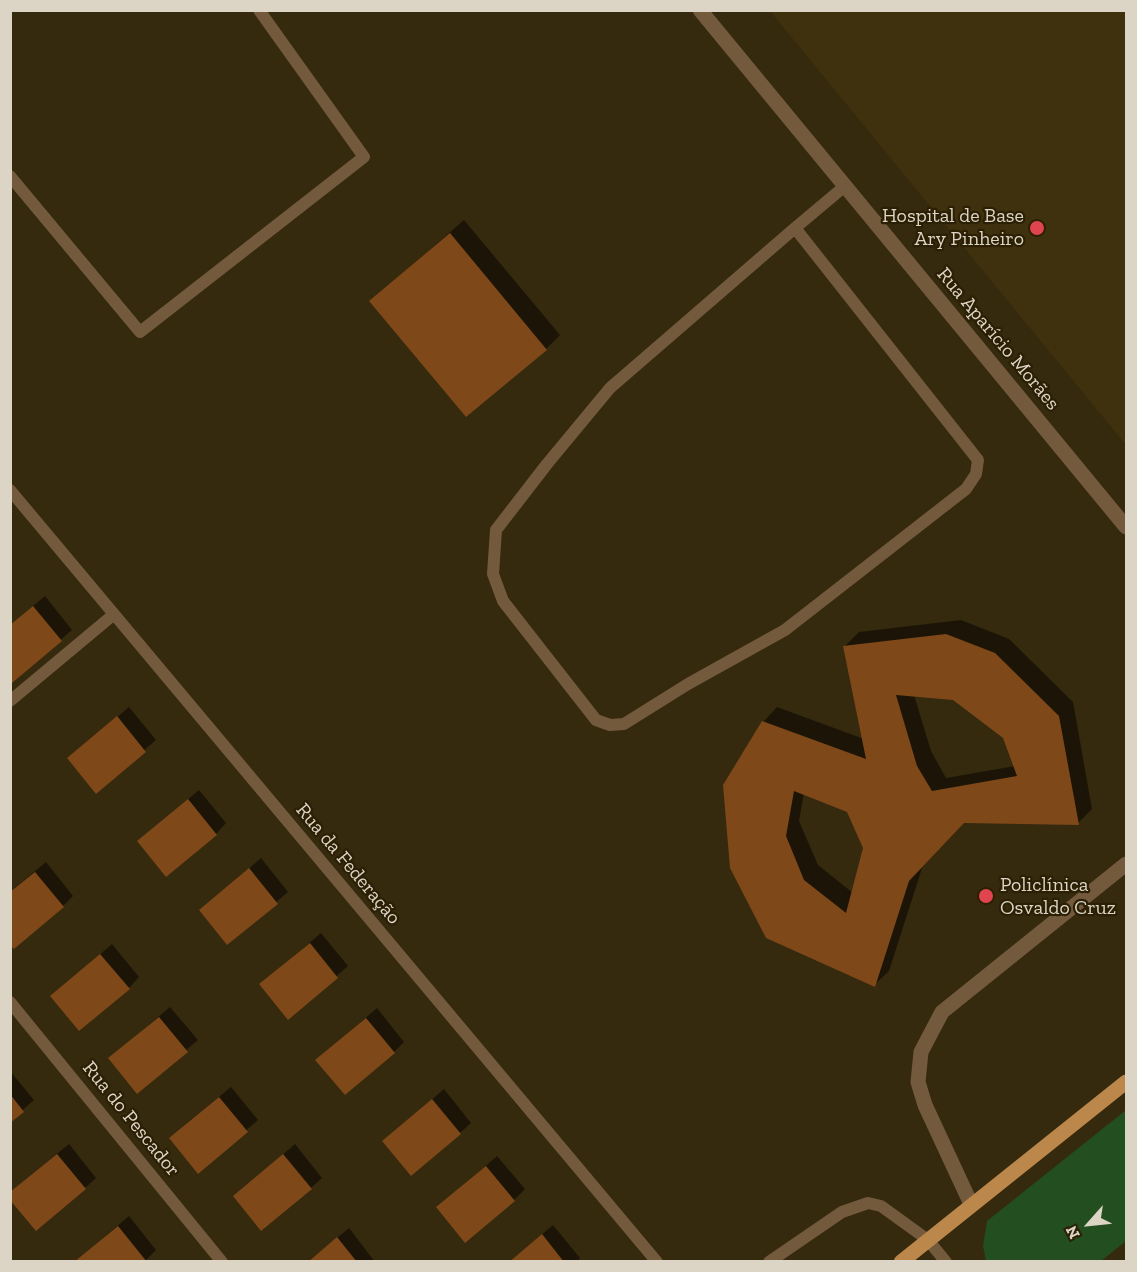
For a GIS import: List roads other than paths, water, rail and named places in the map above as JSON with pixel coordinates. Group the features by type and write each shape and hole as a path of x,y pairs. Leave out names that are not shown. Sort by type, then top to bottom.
{"main road":[{"path":"901,1262 1126,1082"}],"street":[{"name":"Rua Aparício Morães","path":"700,10 1126,527"},
{"path":"971,1204 925,1105 918,1082 921,1052 942,1012 1126,864"}],"lane":[{"path":"10,176 140,332 364,157 259,10"},
{"path":"795,228 978,460 976,474 966,489 785,630 688,684 624,724 610,725 596,720 503,601 494,574 496,530 610,388 795,228 844,186"},
{"name":"Rua da Federação","path":"10,490 657,1262"},
{"path":"10,701 113,615"},
{"name":"Rua do Pescador","path":"10,1002 222,1262"},
{"path":"769,1262 842,1212 868,1203 881,1206 928,1240 946,1262"}],"place":[{"name":"Hospital de Base Ary Pinheiro","path":"1037,228"},
{"name":"Policlínica Osvaldo Cruz","path":"986,896"}]}
